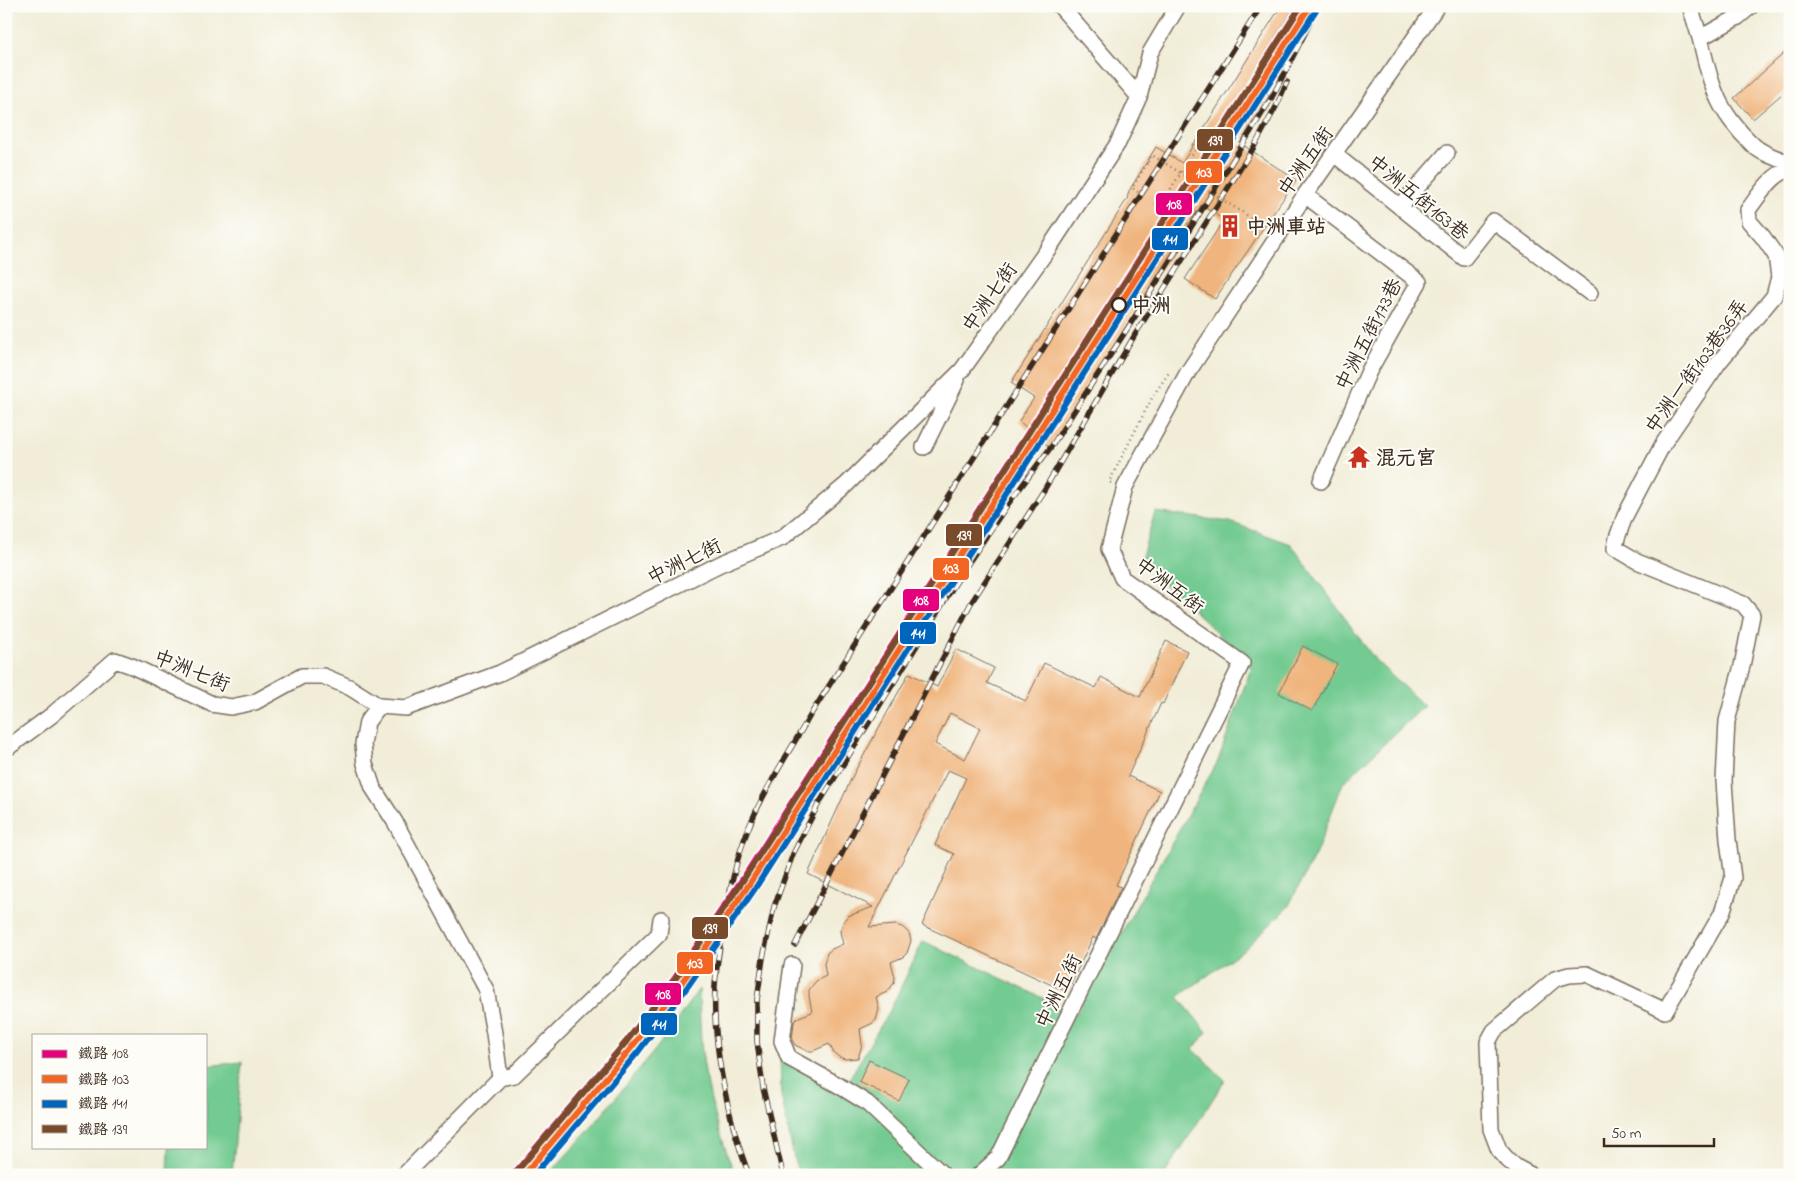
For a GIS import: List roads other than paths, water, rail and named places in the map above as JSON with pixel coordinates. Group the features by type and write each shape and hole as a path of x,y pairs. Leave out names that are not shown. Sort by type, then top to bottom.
{"street":[{"path":"1060,6 1140,97"},
{"name":"中洲七街","path":"6,749 52,716 115,660 132,666 212,704 231,707 256,702 302,676 323,676 349,687 379,706 406,708 500,672 720,564 782,538 846,485 962,370 1053,242 1118,144 1140,97 1150,53 1178,6"},
{"name":"中洲五街","path":"979,1175 998,1158 1242,663 1122,578 1108,549 1125,487 1188,372 1305,195 1437,6"},
{"path":"1690,6 1716,94 1729,116 1753,146 1790,162"},
{"path":"1700,38 1738,17 1750,6"},
{"path":"1400,207 1447,153"},
{"name":"中洲五街163巷","path":"1334,154 1464,258 1493,221 1590,293"},
{"name":"中洲一街103巷36弄","path":"1531,1175 1516,1167 1499,1150 1491,1129 1488,1042 1494,1031 1555,979 1569,976 1587,974 1665,1011 1722,912 1732,878 1724,781 1727,721 1742,666 1752,615 1743,604 1637,561 1615,548 1625,516 1663,444 1719,362 1774,296 1779,277 1776,256 1749,221 1748,210 1775,176 1784,170 1790,170"},
{"name":"中洲五街173巷","path":"1305,195 1420,282 1369,371 1321,481"},
{"path":"924,448 962,370"},
{"path":"379,706 367,722 363,744 365,764 374,788 486,990 500,1078"},
{"path":"404,1175 500,1078 514,1075 659,934 661,919"},
{"path":"792,965 782,1041 789,1058 867,1103 943,1175"}],"railway":[{"path":"749,1175 734,1131 723,1082 716,1033 715,986 734,874 740,852 758,806 811,714 1261,6"},
{"path":"783,1175 763,1088 757,1041 757,1000 763,958 774,907 793,854 818,805 963,571 1008,504 1051,447 1271,99 1319,6"},
{"path":"795,945 971,603 1044,490 1136,333 1254,147 1287,82"}],"rail line":[{"name":"108","path":"513,1175 626,1042 675,978 744,877 1301,6"},
{"name":"139","path":"518,1170 626,1042 676,978 744,879 1301,6"},
{"name":"103","path":"524,1175 632,1047 682,982 750,883 1310,6"},
{"name":"141","path":"534,1175 638,1052 688,986 756,887 1316,10"}],"place":[{"name":"中洲車站","path":"1230,226"},
{"name":"中洲","path":"1119,305"},
{"name":"混元宮","path":"1359,457"}]}
